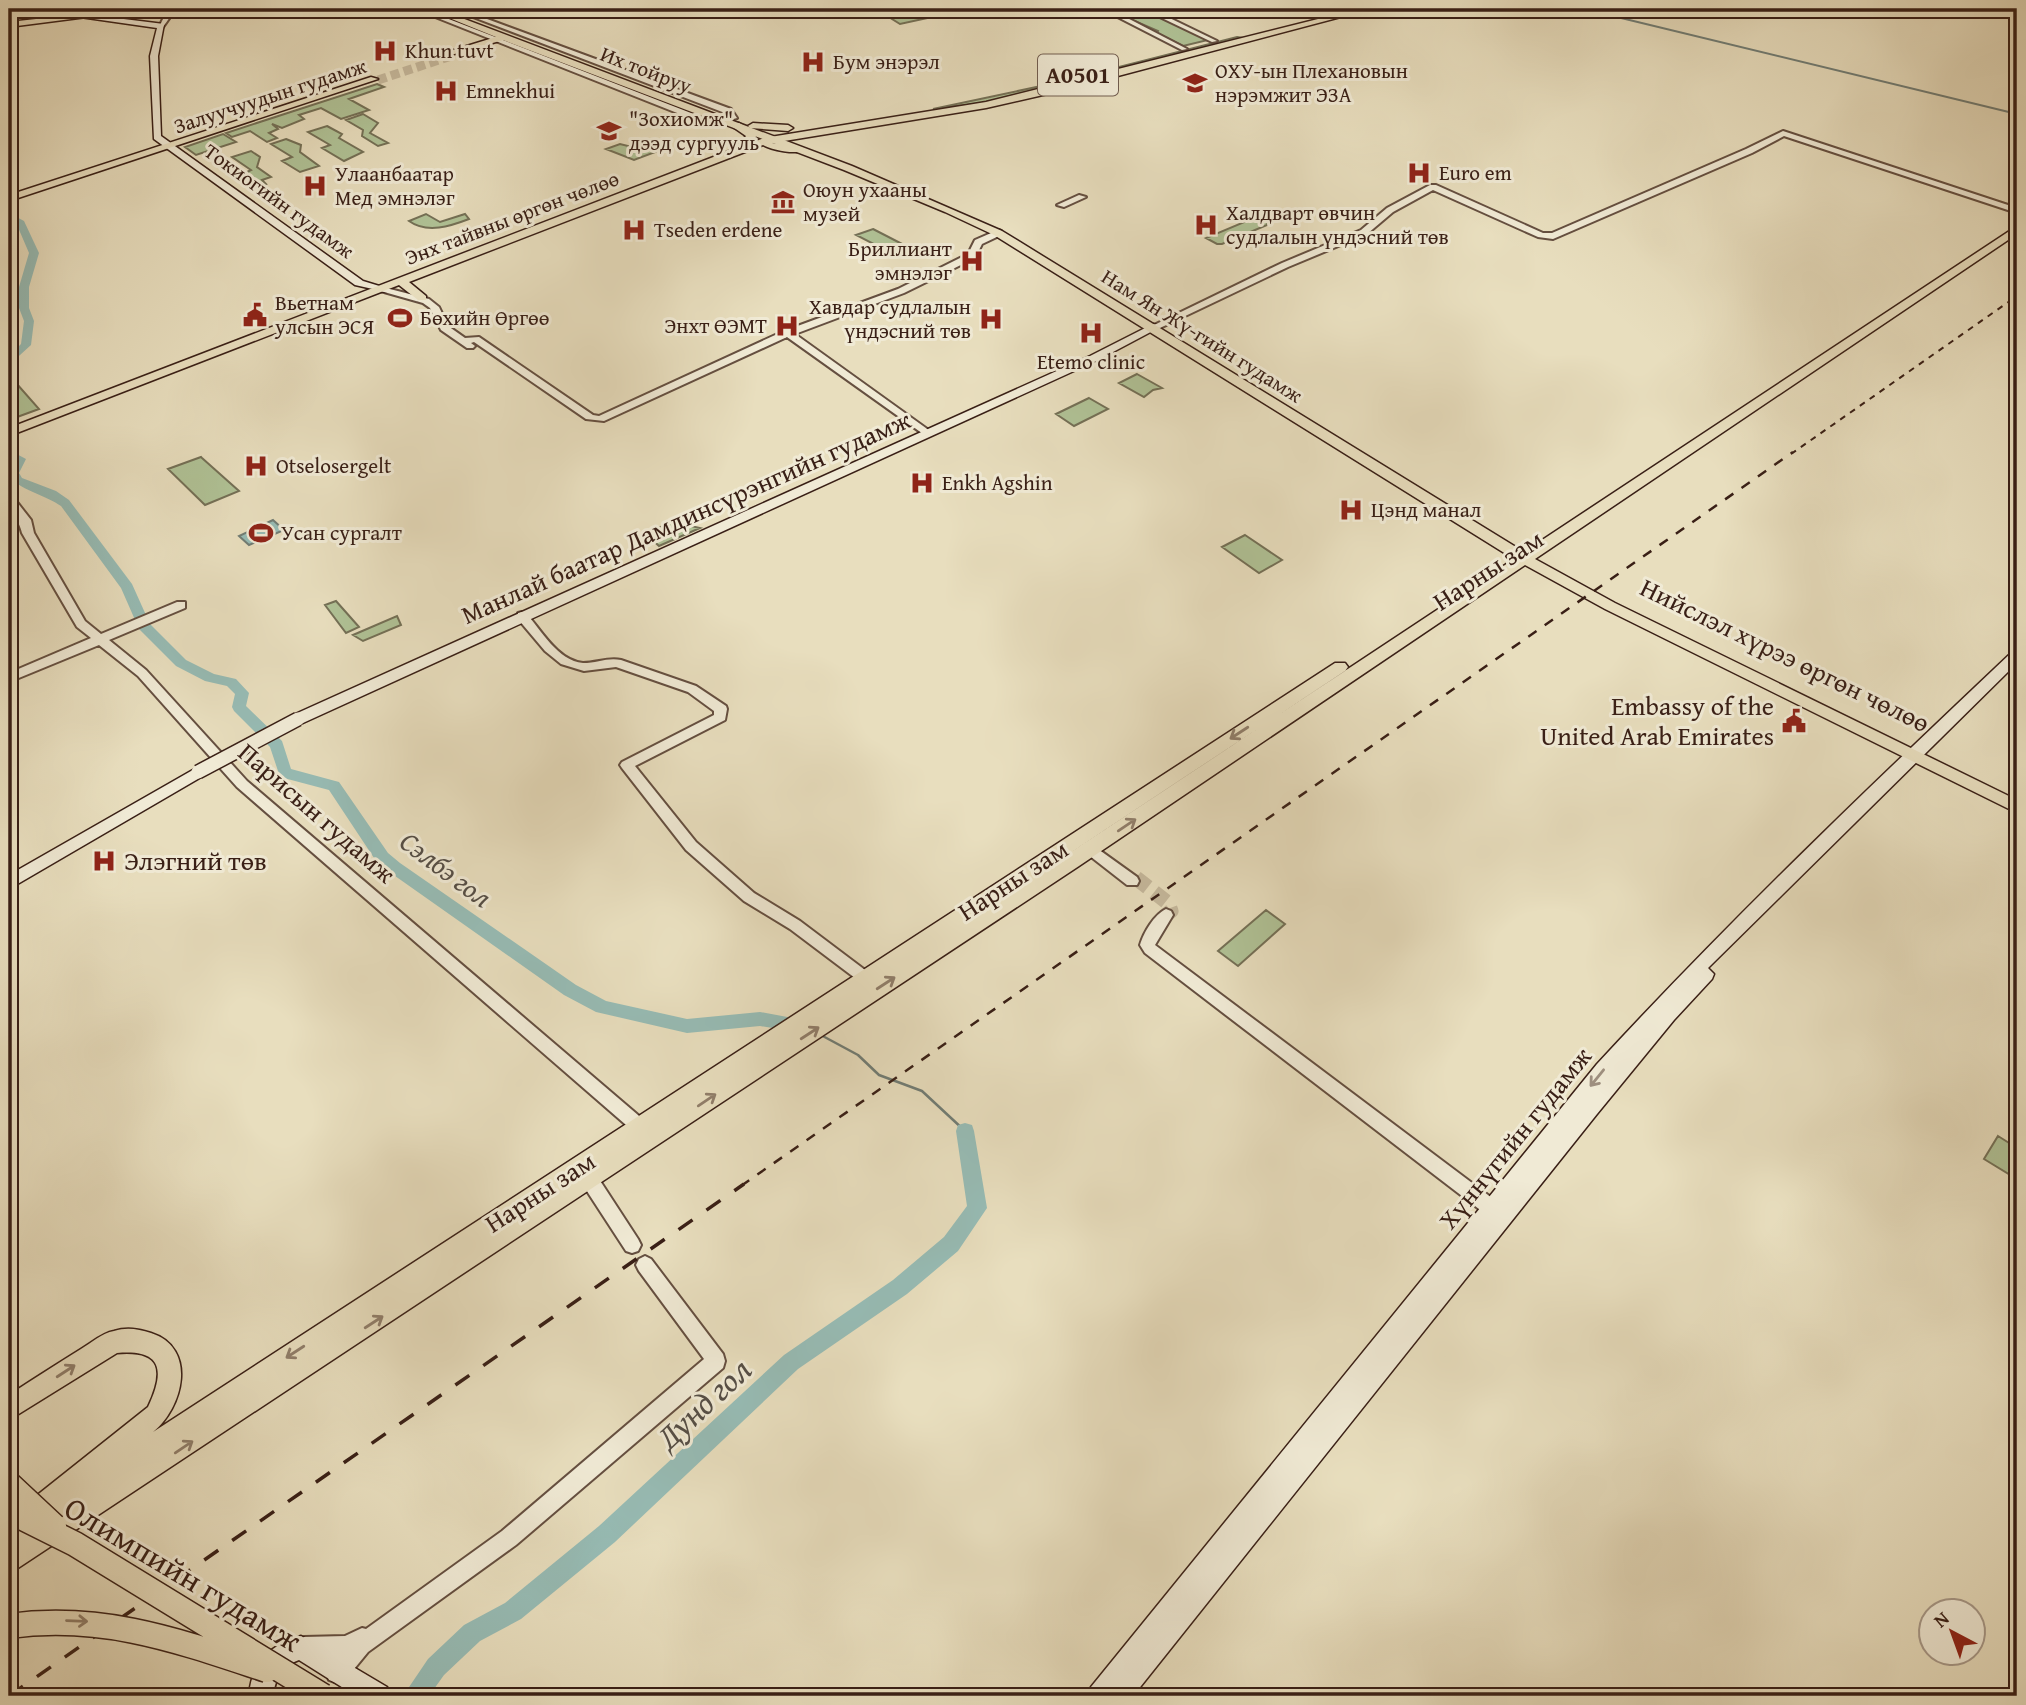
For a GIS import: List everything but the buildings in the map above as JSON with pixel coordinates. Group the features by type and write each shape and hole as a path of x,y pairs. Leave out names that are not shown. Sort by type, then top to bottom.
{"main road":[{"path":"29,9 44,17 105,20 118,10"},
{"path":"10,23 35,15 29,9"},
{"path":"10,23 44,17 145,9"},
{"name":"Их тойруу","path":"431,9 774,137"},
{"name":"Их тойруу","path":"442,9 505,38"},
{"name":"Энх тайвны өргөн чөлөө","path":"942,108 1336,9"},
{"name":"Энх тайвны өргөн чөлөө","path":"10,430 745,144 818,128 1062,88 1366,9"},
{"path":"10,23 118,10"},
{"path":"44,17 71,16 161,26"},
{"name":"Токиогийн гудамж","path":"161,26 154,56 155,132 158,137 359,283 376,289"},
{"path":"1241,34 1252,40"},
{"path":"449,56 505,38"},
{"name":"Залуучуудын гудамж","path":"9,199 376,79"},
{"path":"732,122 752,135 745,144"},
{"name":"Их тойруу","path":"732,122 754,126 800,150 848,168"},
{"path":"754,126 778,129 818,128"},
{"path":"815,150 799,139 818,128"},
{"path":"774,137 815,150"},
{"name":"Энх тайвны өргөн чөлөө","path":"376,289 402,282 774,137"},
{"path":"727,155 767,145 800,150"},
{"name":"Нам Ян Жү-гийн гудамж","path":"815,150 945,203 1000,229 1155,328"},
{"name":"Нам Ян Жү-гийн гудамж","path":"848,168 949,209 998,233 1523,553"},
{"name":"Нарны зам","path":"1712,429 2017,220"},
{"name":"Нарны зам","path":"430,1274 589,1179 767,1051 2017,229"},
{"path":"402,282 422,298"},
{"name":"Манлай баатар Дамдинсүрэнгийн гудамж","path":"298,719 926,433 1094,358 1107,355 1155,328"},
{"name":"Нийслэл хүрээ өргөн чөлөө","path":"1523,553 1610,606 1920,754 2017,796"},
{"name":"Нийслэл хүрээ өргөн чөлөө","path":"1523,553 1814,699 2017,807"},
{"name":"Хүннүгийн гудамж","path":"1100,1696 1498,1213 1694,987 2017,655"},
{"name":"Хүннүгийн гудамж","path":"1920,754 2017,669"},
{"name":"Нарны зам","path":"837,1005 864,977 1029,880 1094,847 1317,689"},
{"path":"9,883 198,772 298,719"},
{"name":"Нарны зам","path":"9,1561 86,1511 145,1463 430,1274 639,1126 767,1051"},
{"name":"Хүннүгийн гудамж","path":"1118,1696 1498,1213"},
{"path":"9,1408 114,1342 135,1340 155,1346 167,1357 171,1372 168,1390 156,1415 96,1463 46,1510 9,1538"},
{"name":"Нарны зам","path":"46,1510 145,1463"},
{"path":"9,1484 75,1544"},
{"path":"9,1491 46,1510"},
{"name":"Олимпийн гудамж","path":"9,1511 75,1544 323,1696"},
{"path":"9,1626 59,1621 103,1623 164,1636 299,1681"},
{"path":"261,1696 261,1684 269,1667 290,1649 301,1648 378,1696"}],"street":[{"path":"161,26 171,14 188,9"},
{"path":"418,9 505,38"},
{"path":"456,9 728,111 732,122"},
{"path":"1105,9 1184,49"},
{"path":"1146,9 1214,41"},
{"path":"1155,328 1364,232 1400,204 1433,187 1541,235 1553,236 1749,151 1783,133 2017,211"},
{"path":"1061,205 1082,197"},
{"path":"376,289 422,298 434,307 444,328 463,341 471,346 481,342 581,411 600,419 787,333 901,291 972,256 978,242 998,233"},
{"path":"9,266 13,282 9,315"},
{"path":"787,333 926,433"},
{"name":"Парисын гудамж","path":"9,499 24,520 28,533 81,624 142,673 242,783 639,1126"},
{"path":"9,525 24,520"},
{"path":"9,678 181,605"},
{"path":"522,616 552,651 573,665 585,667 607,662 617,663 692,689 721,709 720,717 627,765 691,846 749,897 795,925 864,977"},
{"path":"1094,847 1134,880"},
{"path":"1167,915 1150,937 1147,944 1150,949 1498,1213"},
{"path":"589,1179 632,1245"},
{"path":"343,1675 354,1650 509,1538 716,1361 645,1265"},
{"path":"301,1648 346,1646 377,1632"}],"green space":[{"path":"876,9 950,9 955,12 900,24"},
{"path":"1154,13 1208,40 1183,46 1130,19"},
{"path":"1237,37 1244,38 991,102 933,109 1060,82"},
{"path":"377,84 384,87 349,99 369,110 341,119 321,108 299,115 304,119 282,128 272,124 278,129 269,133 277,138 267,142 250,131 232,137 226,133"},
{"path":"363,114 378,123 370,133 388,143 378,146 362,136 363,130 346,120"},
{"path":"327,126 342,134 339,138 363,152 344,161 322,148 330,145 308,132"},
{"path":"223,134 236,142 196,155 185,147"},
{"path":"286,139 301,145 300,152 319,166 300,172 282,161 292,157 271,144"},
{"path":"649,141 666,148 634,160 606,149 620,144 636,148"},
{"path":"251,151 260,157 257,167 271,177 262,180 266,184 263,185 245,173 251,170 232,157"},
{"path":"426,214 440,222 465,214 469,219 431,228 409,221"},
{"path":"1256,217 1268,222 1267,225 1222,244 1206,238"},
{"path":"873,229 910,248 895,255 856,235"},
{"path":"1137,374 1162,388 1153,390 1144,397 1119,383"},
{"path":"9,375 39,409 9,420"},
{"path":"1089,398 1108,409 1074,426 1056,414"},
{"path":"201,457 239,491 205,505 168,469"},
{"path":"673,522 700,528 659,546 645,533"},
{"path":"1245,535 1282,560 1259,573 1222,547"},
{"path":"336,601 359,627 346,633 325,605"},
{"path":"397,616 401,625 363,641 353,635"},
{"path":"1266,910 1285,924 1238,966 1218,951"},
{"path":"1998,1136 2017,1148 2017,1166 2012,1176 1984,1159"}],"water":[{"name":"Усан сургалт","path":"273,520 284,530 249,545 239,536"}],"waterway":[{"path":"1598,9 1617,17 2017,114"},
{"name":"Сэлбэ гол","path":"9,216 21,223 34,253 24,287 24,308 29,321 26,345 9,362"},
{"name":"Сэлбэ гол","path":"9,454 20,459 13,473 17,480 52,494 65,503 127,587 144,626 181,663 210,678 231,682 242,693 239,707 277,745 285,773 334,786 382,857 394,867 570,990 602,1007 687,1026 760,1019 803,1026"},
{"name":"Сэлбэ гол","path":"819,1034 858,1055 879,1075 922,1091 965,1131"},
{"name":"Дунд гол","path":"415,1696 436,1667 472,1633 513,1611 607,1534 791,1362 900,1287 951,1244 977,1208 965,1131"}],"tunnel":[{"path":"378,80 451,56"},
{"path":"1136,878 1168,903 1171,911 1166,915"}],"railway":[{"path":"1791,454 2017,296"},
{"path":"741,1186 1793,452"},
{"path":"9,1696 744,1184"}],"place":[{"name":"Khun tuvt","path":"385,51"},
{"name":"Бум энэрэл","path":"813,62"},
{"name":"ОХУ-ын Плехановын нэрэмжит ЭЗА","path":"1195,83"},
{"name":"Emnekhui","path":"446,91"},
{"name":"\"Зохиомж\" дээд сургууль","path":"609,131"},
{"name":"Euro em","path":"1419,173"},
{"name":"Улаанбаатар Мед эмнэлэг","path":"315,186"},
{"name":"Оюун ухааны музей","path":"783,202"},
{"name":"Халдварт өвчин судлалын үндэсний төв","path":"1206,225"},
{"name":"Tseden erdene","path":"634,230"},
{"name":"Бриллиант эмнэлэг","path":"972,261"},
{"name":"Вьетнам улсын ЭСЯ","path":"255,315"},
{"name":"Бөхийн Өргөө","path":"400,318"},
{"name":"Хавдар судлалын үндэсний төв","path":"991,319"},
{"name":"Энхт ӨЭМТ","path":"787,326"},
{"name":"Etemo clinic","path":"1091,333"},
{"name":"Otselosergelt","path":"256,466"},
{"name":"Enkh Agshin","path":"922,483"},
{"name":"Цэнд манал","path":"1351,510"},
{"name":"Усан сургалт","path":"261,533"},
{"name":"Embassy of the United Arab Emirates","path":"1794,721"},
{"name":"Элэгний төв","path":"104,861"}]}
